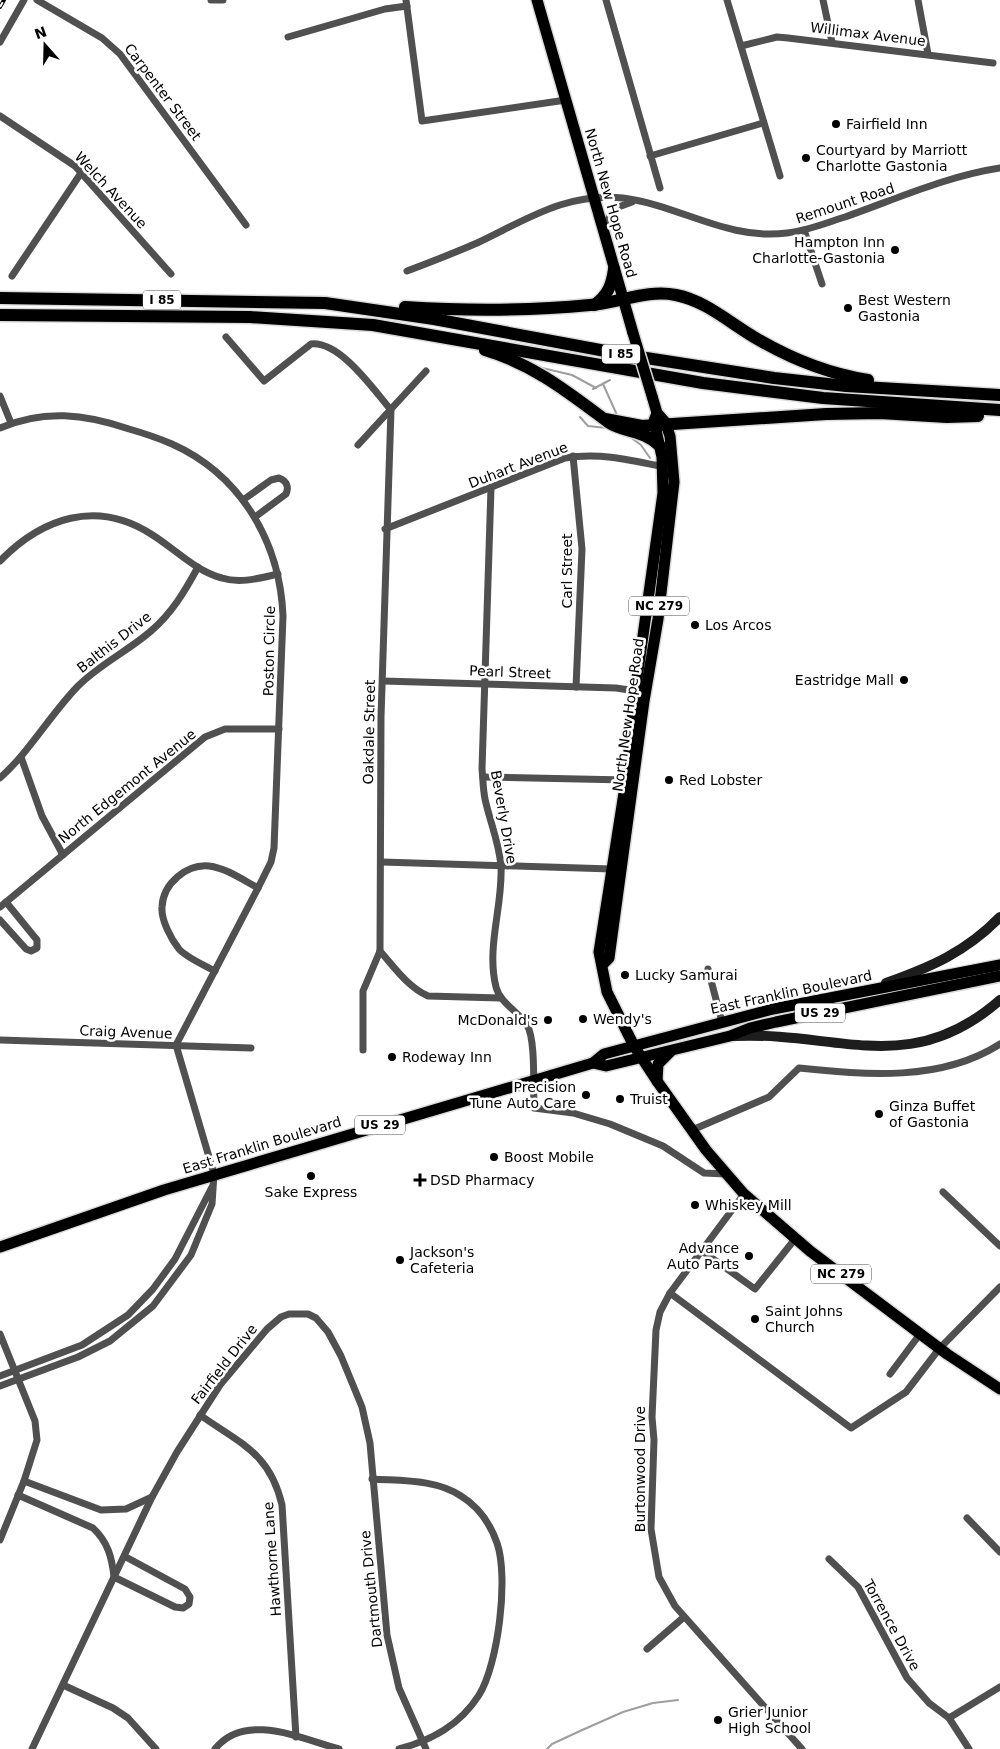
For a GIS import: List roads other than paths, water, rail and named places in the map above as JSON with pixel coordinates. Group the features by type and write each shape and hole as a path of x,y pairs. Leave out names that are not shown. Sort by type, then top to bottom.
{"highway":[{"path":"594,305 609,290 614,269"},
{"path":"325,303 478,311 594,305 656,293 684,297 710,309 758,340 805,362 849,376 920,390"},
{"name":"I 85","path":"0,298 325,303 425,317 627,355 753,375 823,384 1000,395"},
{"name":"I 85","path":"1,315 297,320 373,325 703,383 823,398 1000,410"},
{"path":"458,339 468,345 512,360 546,377 612,424 643,434 660,446"},
{"path":"605,419 627,424 826,414 946,417 1000,414"}],"main road":[{"name":"North New Hope Road","path":"537,0 659,421 673,454 674,482 658,619 617,870 609,956 603,964 604,982 609,999 634,1046"},
{"name":"North New Hope Road","path":"617,870 614,851 626,780 663,493 664,467 660,446 659,421"},
{"path":"862,991 927,969 944,961 976,939 1000,917"},
{"name":"East Franklin Boulevard","path":"0,1247 214,1174 593,1063 604,1054 722,1022 862,991 1000,965"},
{"name":"East Franklin Boulevard","path":"593,1063 606,1066 730,1036 750,1028 776,1022 1000,976"},
{"path":"730,1036 795,1038 868,1047 908,1046 956,1031 982,1015 1000,1000"},
{"name":"NC 279","path":"634,1046 656,1081 692,1130 744,1194 794,1239 939,1349 1000,1389"},
{"path":"656,1081 656,1070 661,1059 674,1049"}],"street":[{"path":"0,42 24,0"},
{"name":"Carpenter Street","path":"37,0 102,38 120,54 246,225"},
{"path":"211,0 223,0"},
{"path":"606,0 660,188"},
{"path":"727,0 780,176"},
{"path":"823,0 832,42"},
{"path":"918,0 928,54"},
{"path":"288,36 407,3 422,122 566,100"},
{"name":"Willimax Avenue","path":"741,46 777,37 832,42 993,63"},
{"name":"Welch Avenue","path":"0,116 59,154 82,173 171,274"},
{"path":"650,156 763,123"},
{"name":"Remount Road","path":"407,270 460,250 570,200 593,197 638,200 735,231 776,234 804,230 966,175 1000,168"},
{"path":"12,276 82,173"},
{"path":"601,225 608,220 613,209 638,200"},
{"path":"804,230 822,284"},
{"path":"226,338 264,381 311,344 323,344 333,348 391,410"},
{"path":"358,445 426,371"},
{"path":"0,396 11,423"},
{"name":"Oakdale Street","path":"363,1050 363,991 380,951 382,862 380,800 386,529 391,410"},
{"name":"Poston Circle","path":"0,428 11,423 49,414 71,414 119,425 173,444 200,459 228,482 243,500 268,541 278,574 283,616 274,848 271,862 176,1046"},
{"name":"Duhart Avenue","path":"386,529 555,461 573,456 608,456 664,467"},
{"name":"Carl Street","path":"573,456 582,548 576,687"},
{"path":"243,500 275,478 282,479 287,484 286,494 255,517"},
{"name":"Beverly Drive","path":"491,488 484,683 483,777 485,798 497,840 501,867 494,940 495,978 500,998"},
{"path":"0,561 26,537 40,528 69,518 92,517 111,518 137,526 198,567 221,578 233,581 278,574"},
{"name":"Balthis Drive","path":"0,778 21,757 80,684 100,666 149,633 168,614 177,604 198,567"},
{"name":"Pearl Street","path":"383,680 616,688 636,691"},
{"name":"North Edgemont Avenue","path":"0,907 205,737 226,729 279,729"},
{"path":"21,757 42,816 62,855"},
{"path":"483,777 626,780"},
{"path":"382,862 617,870"},
{"path":"215,971 182,952 174,941 162,911 165,895 178,876 193,867 202,866 220,868 258,888"},
{"path":"0,920 26,949 31,951 37,948 37,940 6,902"},
{"path":"380,951 401,976 424,994 438,997 500,998 518,1013 530,1031 534,1108 573,1113 610,1124 663,1146 704,1173 726,1174"},
{"path":"708,969 722,1022"},
{"name":"Craig Avenue","path":"0,1040 251,1048"},
{"path":"692,1130 768,1097 799,1068 847,1073 900,1073 955,1064 988,1052 1000,1044"},
{"path":"0,1376 82,1345 128,1315 153,1288 175,1259 212,1187 214,1174 176,1046"},
{"path":"0,1386 103,1346 140,1319 170,1285 191,1255 212,1204 214,1194 212,1187"},
{"path":"943,1192 1000,1246"},
{"name":"Burtonwood Drive","path":"744,1194 670,1293 660,1312 656,1330 652,1416 654,1440 651,1529 659,1577 671,1600 802,1749"},
{"path":"702,1251 755,1289 794,1239"},
{"path":"670,1293 851,1428 869,1414 901,1397 939,1349 1000,1286"},
{"name":"Fairfield Drive","path":"32,1749 152,1497 200,1415 225,1378 266,1329 289,1314 308,1314 316,1318 328,1332 360,1398 370,1443 372,1479"},
{"path":"0,1334 35,1420 36,1440 24,1481 0,1540"},
{"path":"890,1374 920,1334"},
{"name":"Hawthorne Lane","path":"200,1415 259,1457 270,1470 278,1486 282,1505 296,1737"},
{"path":"372,1479 434,1485 459,1494 486,1519 500,1553 499,1626 495,1653 487,1680 479,1696 461,1717 425,1746 399,1749"},
{"name":"Dartmouth Drive","path":"372,1479 380,1543 387,1635 399,1688 425,1746"},
{"path":"24,1481 100,1510 126,1508 152,1497"},
{"path":"18,1495 94,1528 109,1551 114,1577 175,1607 183,1608 190,1602 185,1589 124,1556"},
{"path":"967,1518 996,1542 1000,1552"},
{"name":"Torrence Drive","path":"829,1560 858,1587 870,1606 907,1678 929,1703 949,1718 969,1749"},
{"path":"647,1649 684,1617"},
{"path":"63,1685 113,1708 128,1718 156,1749"},
{"path":"949,1718 1000,1687"},
{"path":"215,1749 230,1735 250,1729 296,1737 339,1749"}],"waterway":[{"path":"538,367 572,375 596,388"},
{"path":"593,389 610,380"},
{"path":"603,384 617,415"},
{"path":"580,417 588,426 607,428"},
{"path":"630,437 641,445 650,458"},
{"path":"547,1749 552,1744 623,1712 653,1703 678,1700"}],"railway":[{"path":"0,7 4,0"}],"place":[{"name":"Fairfield Inn","path":"836,124"},
{"name":"Courtyard by Marriott Charlotte Gastonia","path":"806,158"},
{"name":"Hampton Inn Charlotte-Gastonia","path":"895,250"},
{"name":"Best Western Gastonia","path":"848,308"},
{"name":"Los Arcos","path":"695,625"},
{"name":"Eastridge Mall","path":"904,680"},
{"name":"Red Lobster","path":"669,780"},
{"name":"Lucky Samurai","path":"625,975"},
{"name":"Wendy's","path":"583,1019"},
{"name":"McDonald's","path":"548,1020"},
{"name":"Rodeway Inn","path":"392,1057"},
{"name":"Precision Tune Auto Care","path":"586,1095"},
{"name":"Truist","path":"620,1099"},
{"name":"Ginza Buffet of Gastonia","path":"879,1114"},
{"name":"Boost Mobile","path":"494,1157"},
{"name":"Sake Express","path":"311,1176"},
{"name":"DSD Pharmacy","path":"420,1180"},
{"name":"Whiskey Mill","path":"695,1205"},
{"name":"Advance Auto Parts","path":"749,1256"},
{"name":"Jackson's Cafeteria","path":"400,1260"},
{"name":"Saint Johns Church","path":"755,1319"},
{"name":"Grier Junior High School","path":"718,1720"}]}
